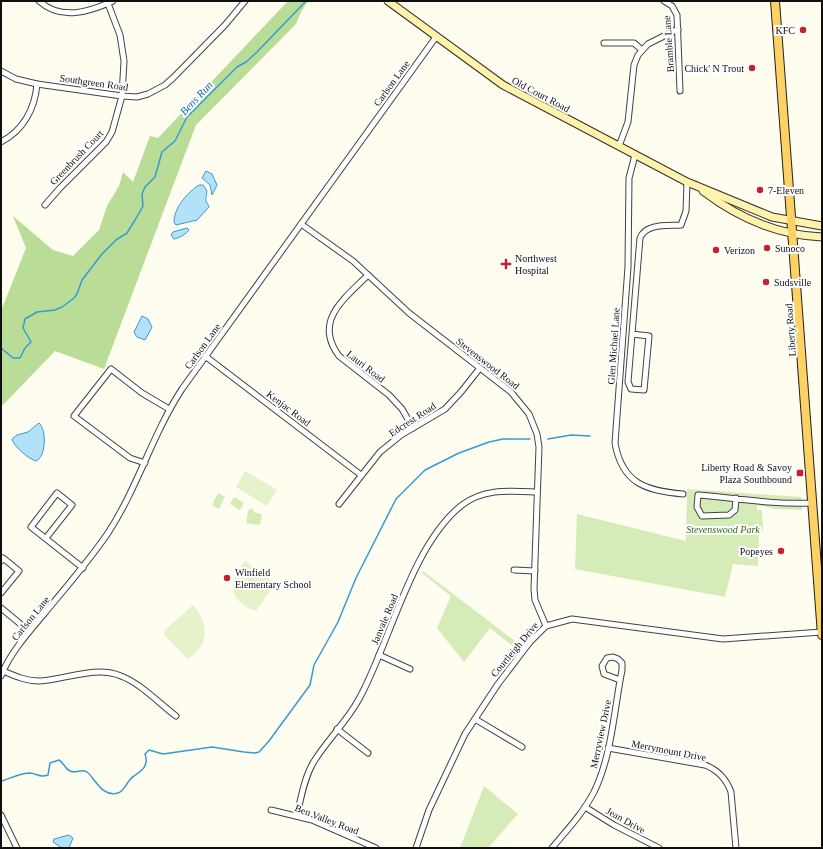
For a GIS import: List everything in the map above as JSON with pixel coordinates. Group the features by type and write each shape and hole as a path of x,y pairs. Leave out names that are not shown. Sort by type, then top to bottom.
{"main road":[{"name":"Old Court Road","path":"388,1 504,85 687,182 772,216 792,222 822,226"},
{"name":"Liberty Road","path":"775,1 822,633"},
{"name":"Old Court Road","path":"696,186 724,207 746,218 792,233 822,237"}],"street":[{"path":"39,1 49,9 64,14 84,12 110,2"},
{"name":"Southgreen Road","path":"1,71 16,79 38,84 122,96 137,97 148,94 165,85 225,26 245,1"},
{"name":"Bramble Lane","path":"664,1 668,2 676,10 680,90"},
{"name":"Greenbrush Court","path":"45,205 109,137 122,96 124,75 120,35 110,2"},
{"path":"619,146 628,122 634,65 642,50 648,44 678,29"},
{"name":"Carlson Lane","path":"2,673 29,631 83,568 108,532 123,507 145,463 169,409 205,356 436,37"},
{"path":"604,43 634,43 642,50"},
{"path":"1,142 14,133 28,117 36,97 38,84"},
{"name":"Glen Michael Lane","path":"635,155 629,178 628,266 615,443 620,462 637,483 653,491 683,494"},
{"path":"632,334 649,336 644,390 631,389 628,382 632,334 640,238 644,231 651,228 681,225 686,211 687,182"},
{"name":"Stevenswood Road","path":"301,224 337,249 409,313 519,399 534,424 539,447 535,600 546,626"},
{"name":"Lauri Road","path":"368,275 334,310 330,324 331,341 339,356 397,402 413,428"},
{"name":"Kenjac Road","path":"205,356 361,475"},
{"name":"Edcrest Road","path":"339,504 361,475 390,444 445,409 480,368"},
{"path":"145,463 130,458 74,416 111,369 142,393 169,409"},
{"name":"Janvale Road","path":"297,816 311,765 358,701 422,556 441,526 462,505 482,494 502,491 537,492"},
{"path":"46,538 72,505 57,493 31,526 83,568"},
{"path":"736,498 733,513 729,515 702,516 697,507 698,495 736,498 778,503 812,503"},
{"path":"1,561 3,558 19,570 1,594"},
{"path":"514,570 535,571"},
{"path":"1,608 29,631"},
{"name":"Courtleigh Drive","path":"416,848 429,810 475,718 530,642 546,626 572,618 723,639 822,633"},
{"path":"379,655 410,669"},
{"name":"Merryview Drive","path":"552,848 585,807 602,771 608,748 620,680 622,663 615,657 607,658 602,666 604,674 620,680"},
{"path":"2,673 39,681 101,672 112,673 131,681 176,716"},
{"path":"475,718 522,747"},
{"path":"337,729 368,753"},
{"name":"Merrymount Drive","path":"608,748 704,764 719,772 731,792 736,848"},
{"name":"Jean Drive","path":"585,807 656,847"},
{"name":"Ben Valley Road","path":"271,810 297,816 329,827 376,848"},
{"path":"1,815 17,848"}],"green space":[{"path":"288,1 308,1 296,24 196,125 104,369 55,351 1,407 1,311 26,248 13,216 53,250 73,256 99,230 107,206 119,186 123,172 133,182 150,136 158,138"},
{"path":"245,471 277,490 267,506 236,487"},
{"name":"Stevenswood Park","path":"687,489 801,497 802,510 775,509 757,505 757,510 762,510 763,530 759,532 758,566 733,564 725,597 575,569 577,514 686,541"},
{"path":"218,493 225,497 219,509 212,505"},
{"path":"234,497 244,503 240,510 230,504"},
{"path":"252,508 255,513 262,514 260,525 246,523 248,510"},
{"path":"245,561 272,581 273,587 256,611 240,602 235,596 233,590 235,576"},
{"path":"423,571 519,644 515,648 490,628 464,662 437,628 451,596 422,573"},
{"path":"193,605 202,619 205,633 200,647 188,659 164,635 164,631"},
{"path":"484,786 518,814 488,848 460,848"}],"water":[{"path":"206,171 212,174 217,185 212,195 210,185 202,178"},
{"path":"199,185 203,185 206,190 206,201 209,207 197,220 176,225 174,222 176,211 182,201"},
{"path":"187,228 189,230 183,236 174,239 171,235 173,232"},
{"path":"142,316 148,319 152,327 145,340 137,337 134,332"},
{"path":"39,423 42,426 44,443 42,454 36,461 22,452 12,439 17,435 28,432"},
{"path":"69,835 73,838 69,848 62,848 53,842 54,839"}],"waterway":[{"name":"Bens Run","path":"1,348 13,358 20,358 25,348 31,342 23,328 25,319 37,312 55,310 62,307 74,298 82,280 102,254 116,240 127,233 143,206 142,194 145,187 155,177 162,152 175,141 187,117 237,67 246,62 257,52 306,1"},
{"path":"548,439 571,435 590,436"},
{"path":"2,781 27,773 33,773 41,776 48,775 50,763 59,760 70,771 87,772 103,790 112,794 120,792 130,780 140,772 146,764 145,754 149,750 163,754 212,747 244,752 259,752 269,741 310,685 314,665 338,622 356,578 396,499 425,470 459,453 489,442 503,439 530,439"}],"place":[{"name":"KFC","path":"803,30"},
{"name":"Chick' N Trout","path":"752,68"},
{"name":"7-Eleven","path":"760,190"},
{"name":"Sunoco","path":"767,248"},
{"name":"Verizon","path":"716,250"},
{"name":"Northwest Hospital","path":"506,264"},
{"name":"Sudsville","path":"766,282"},
{"name":"Liberty Road & Savoy Plaza Southbound","path":"800,473"},
{"name":"Popeyes","path":"781,551"},
{"name":"Winfield Elementary School","path":"227,578"}]}
